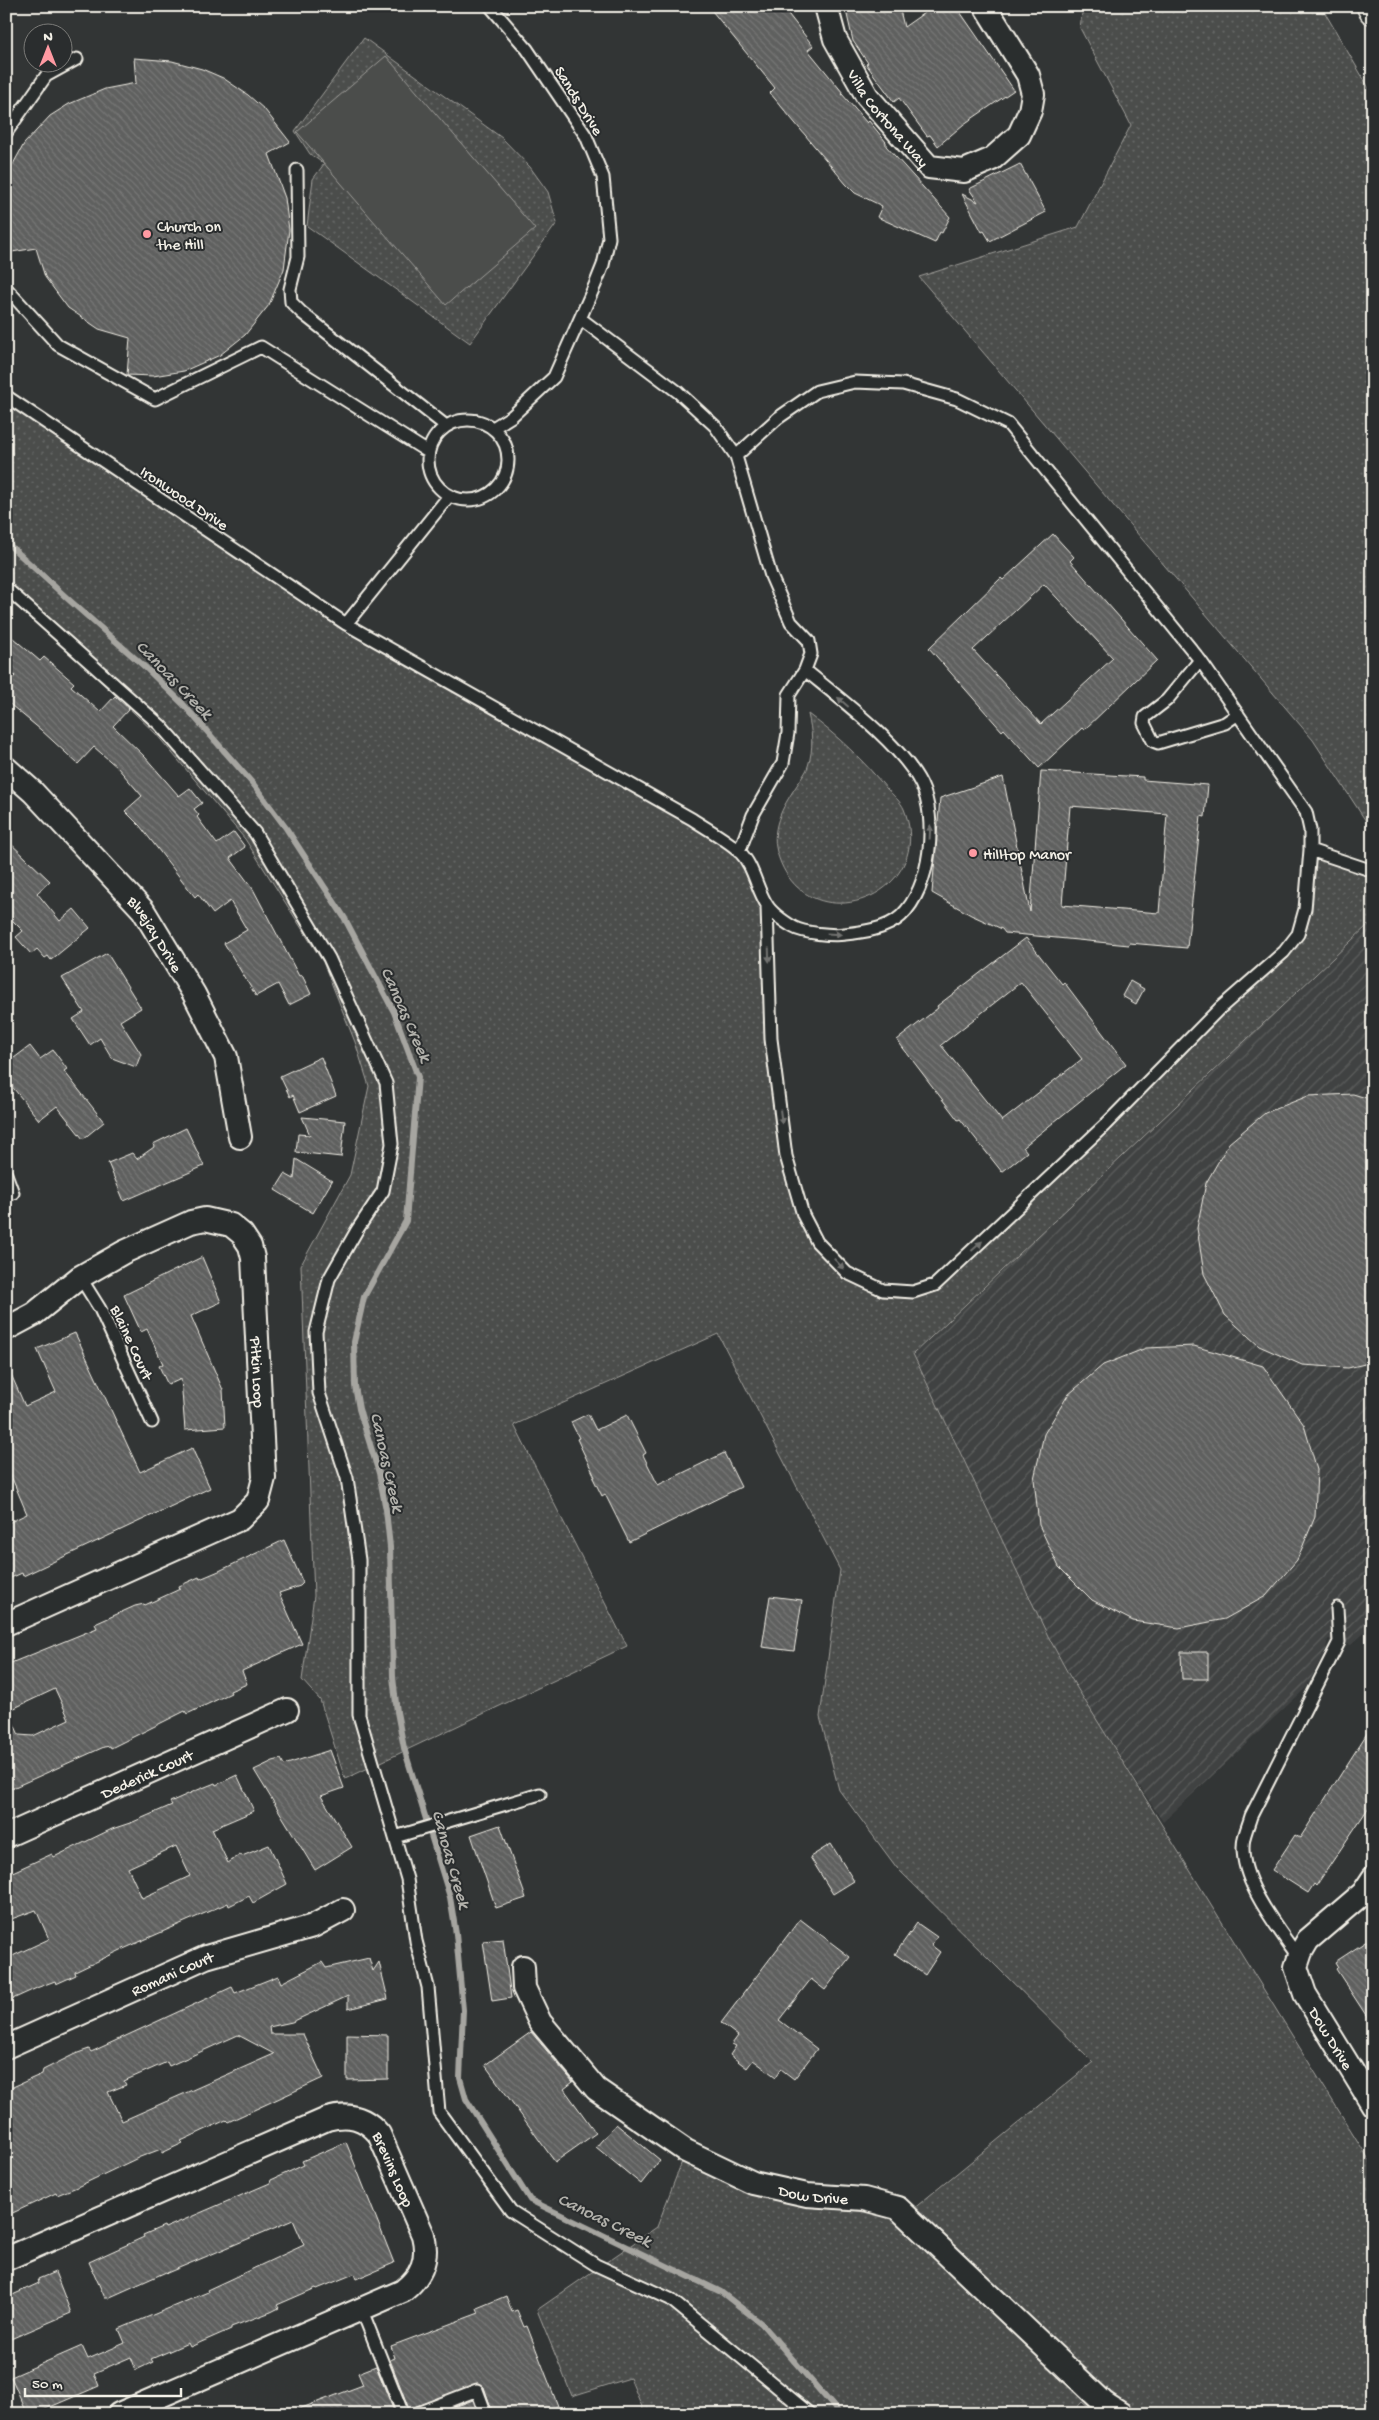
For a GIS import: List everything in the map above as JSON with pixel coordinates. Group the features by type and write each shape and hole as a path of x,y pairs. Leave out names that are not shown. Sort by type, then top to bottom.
{"highway":[{"path":"1371,6 1373,10"}],"street":[{"name":"Villa Cortona Way","path":"826,6 835,39 866,96 929,167 964,171 992,159 1019,135 1030,111 1033,94 1028,75 985,6"},
{"name":"Bluejay Drive","path":"6,768 32,792 143,910 194,994 226,1057 240,1137"},
{"name":"Pitkin Loop","path":"6,1329 34,1314 80,1277 124,1252 191,1222 205,1219 231,1225 242,1234 250,1246 253,1258 264,1478 258,1501 240,1519 6,1624"},
{"name":"Dederick Court","path":"6,1836 287,1710"},
{"path":"1298,1963 1308,1940 1363,1893 1373,1878"},
{"name":"Romani Court","path":"6,2047 206,1957 313,1926 343,1910"},
{"name":"Dow Drive","path":"1298,1963 1305,1994 1373,2105"},
{"name":"Dow Drive","path":"524,1967 524,1988 540,2022 596,2089 686,2150 753,2182 807,2195 864,2198 898,2208 1104,2403 1121,2414"},
{"name":"Brevins Loop","path":"6,2259 327,2119 348,2116 367,2122 379,2134 426,2246 423,2268 411,2285 403,2291 119,2414"}],"lane":[{"name":"Sands Drive","path":"490,6 526,49 567,105 586,136 603,177 609,238 603,265 554,377 512,416 493,428"},
{"path":"6,133 46,76 77,59"},
{"path":"298,170 298,257 290,289 291,302 302,313 446,426"},
{"path":"6,288 58,345 155,399 261,347 428,452"},
{"path":"581,319 678,392 715,426 736,456 743,474 753,519 771,576 792,622 809,642 811,654 805,670 789,695 788,733 783,763 753,815 740,852 752,872 767,906 771,1039 786,1156 803,1214 817,1242 847,1273 883,1290 913,1292 935,1285 1105,1125 1218,1009 1284,952 1298,934 1305,909 1310,830 1306,812 1200,660 1008,424 957,399 903,384 855,382 817,391 778,418 736,456"},
{"name":"Ironwood Drive","path":"6,396 346,624 692,819 740,852"},
{"path":"475,420 493,428 506,446 508,467 505,478 499,487 485,498 473,501 449,496 438,488 431,477 427,465 428,452 438,433 446,426 455,422 475,420"},
{"path":"346,624 449,496"},
{"path":"6,588 160,725 255,833 329,958 386,1083 392,1144 383,1191 357,1230 329,1279 316,1332 319,1393 347,1478 359,1560 359,1715 398,1836 407,1880 416,1941 428,1987 439,2112 511,2211 596,2265 670,2299 810,2414"},
{"path":"1200,660 1167,700 1145,717 1144,723 1153,741 1158,743 1225,723 1238,714"},
{"path":"767,906 794,928 834,936 870,932 901,916 917,895 928,856 930,816 921,784 900,755 876,730 805,670"},
{"path":"1310,850 1373,871"},
{"path":"6,1174 13,1193"},
{"name":"Blaine Court","path":"80,1277 100,1309 152,1422"},
{"path":"1298,1963 1251,1882 1244,1864 1244,1839 1251,1816 1339,1642 1337,1608"},
{"path":"398,1836 540,1794"},
{"path":"361,2308 403,2414"},
{"path":"415,2414 477,2390 486,2414"}],"shaded area":[{"path":"1083,6 1321,6 1373,95 1373,832 1313,740 919,277 1078,227 1131,125 1080,28"},
{"path":"364,38 502,138 530,167 548,192 557,223 470,343 307,226 313,179 324,164 310,154 295,131"},
{"path":"386,56 535,229 446,305 297,132"},
{"path":"6,396 291,588 739,852 767,906 771,1039 786,1156 803,1215 847,1273 883,1290 935,1285 1298,935 1310,850 1373,878 1373,934 1368,925 913,1354 1048,1636 1069,1675 1373,2166 1373,2414 1096,2414 1082,2402 1071,2414 645,2414 630,2378 572,2396 537,2310 657,2227 686,2151 753,2183 907,2214 1093,2062 897,1868 839,1790 820,1717 840,1570 718,1334 514,1425 627,1646 345,1779 320,1700 302,1680 314,1596 301,1265 350,1175 369,1086 355,1042 323,962 245,839 156,734 68,650 6,598"},
{"path":"808,714 859,758 899,801 904,809 910,840 903,866 886,887 863,899 838,903 813,897 791,881 777,852 775,842 780,815 807,770 810,759 812,740"},
{"path":"1368,925 1373,934 1373,1625 1351,1645 1328,1639 1326,1649 1306,1688 1163,1822 1093,1715 1048,1636 913,1354"}],"building":[{"path":"708,6 782,6 813,46 808,50 842,94 867,123 869,121 886,142 886,146 950,217 935,243 877,217 882,206 855,193 846,184 770,93 775,88"},
{"path":"845,6 899,6 904,27 934,6 956,6 1014,90 964,124 938,146 930,135 927,136 899,98 894,102 866,64 868,63 853,41"},
{"name":"Church on the Hill","path":"134,58 172,61 202,69 223,78 248,95 265,110 290,142 269,154 285,198 289,230 284,269 269,305 245,335 220,355 184,371 153,376 127,375 130,338 99,329 68,308 45,277 36,248 6,253 6,177 24,144 50,116 69,104 105,89 136,83"},
{"path":"1020,164 1046,212 990,241 984,231 982,232 962,194 978,202 969,189"},
{"path":"1053,534 1074,557 1070,561 1157,660 1084,730 1082,728 1039,768 1004,729 1002,731 929,648 1001,578 1003,580","holes":["1044,584 1113,658 1041,724 973,650"]},
{"path":"6,632 40,661 44,657 74,683 71,686 100,712 115,696 129,709 113,726 145,757 179,796 190,788 202,803 194,809 199,815 197,817 217,844 234,832 245,847 230,858 253,889 299,976 302,975 311,994 289,1005 278,984 256,996 224,943 247,930 230,901 213,914 198,894 195,897 140,826 125,811 142,796 117,767 94,747 78,764 6,701 6,686 15,676 6,668"},
{"path":"1041,771 1143,777 1143,780 1208,785 1205,817 1201,816 1187,948 1129,943 1129,945 1005,933 1002,929 971,915 932,893 940,798 1003,777 1030,912","holes":["1070,806 1167,814 1159,913 1062,905"]},
{"path":"6,839 50,881 37,893 60,921 74,909 90,928 51,960 48,956 45,958 37,949 31,954 16,937 23,931 6,914"},
{"path":"1026,938 1062,984 1064,982 1126,1064 1023,1147 1027,1152 1002,1172 960,1119 958,1120 897,1040 938,1008 937,1006","holes":["1021,982 1082,1059 1002,1121 941,1045"]},
{"path":"107,953 141,1008 120,1021 141,1054 136,1067 112,1058 100,1038 90,1045 73,1019 84,1012 62,978"},
{"path":"1130,981 1144,989 1136,1004 1122,996"},
{"path":"30,1046 40,1059 53,1050 67,1069 64,1071 104,1122 83,1139 57,1106 39,1120 6,1079 6,1064"},
{"path":"321,1057 336,1096 300,1112 293,1095 290,1097 280,1076"},
{"path":"1353,1094 1373,1100 1373,1362 1348,1368 1302,1365 1259,1346 1225,1315 1204,1274 1197,1228 1206,1183 1229,1143 1265,1113 1308,1096"},
{"path":"302,1117 345,1121 341,1157 296,1152 298,1134 310,1135"},
{"path":"186,1128 204,1166 124,1201 108,1163 132,1153 137,1159 154,1147 153,1144"},
{"path":"296,1159 332,1181 313,1213 275,1190 285,1174 294,1179"},
{"path":"202,1257 221,1302 191,1316 223,1390 225,1427 185,1430 181,1379 168,1385 159,1366 163,1364 147,1329 141,1332 124,1295"},
{"path":"75,1333 140,1472 192,1448 210,1488 23,1576 22,1573 6,1580 6,1524 27,1514 6,1464 6,1363 25,1406 56,1392 37,1349"},
{"path":"1194,1346 1263,1366 1304,1425 1317,1470 1315,1517 1297,1560 1266,1596 1225,1619 1179,1628 1133,1621 1092,1600 1059,1567 1039,1525 1034,1479 1044,1434 1068,1395 1103,1365 1146,1348"},
{"path":"588,1414 596,1430 627,1415 646,1453 643,1455 658,1485 724,1453 741,1487 629,1542 605,1494 602,1496 593,1478 595,1477 571,1422"},
{"path":"284,1540 303,1583 300,1586 279,1593 302,1644 242,1671 247,1684 230,1691 231,1693 187,1714 185,1711 111,1748 110,1746 104,1747 6,1791 6,1665 97,1628 95,1624 135,1606 145,1605 180,1589 179,1586 199,1577 200,1579","holes":["55,1689 69,1719 33,1736 19,1735 8,1711"]},
{"path":"770,1596 802,1600 794,1651 762,1647"},
{"path":"1181,1652 1208,1652 1208,1679 1182,1679"},
{"path":"1373,1724 1373,1801 1316,1886 1314,1884 1308,1893 1272,1870 1295,1835 1300,1838"},
{"path":"330,1750 344,1788 321,1796 352,1847 315,1870 254,1770 273,1761 281,1759 284,1765"},
{"path":"237,1775 254,1811 212,1829 228,1863 240,1855 242,1856 269,1845 287,1884 253,1903 249,1896 229,1906 228,1903 121,1950 75,1972 76,1975 56,1984 55,1981 6,2002 6,1959 49,1939 36,1910 6,1921 6,1875 52,1854 54,1857 112,1829 172,1805 170,1802 195,1791 215,1783 216,1785","holes":["176,1846 190,1876 142,1898 128,1868"]},
{"path":"500,1825 526,1898 496,1908 471,1835"},
{"path":"831,1844 854,1881 833,1894 810,1857"},
{"path":"800,1919 850,1957 825,1990 811,1979 779,2020 817,2049 794,2079 781,2069 776,2077 753,2060 747,2068 730,2055 736,2046 732,2044 738,2036 721,2023"},
{"path":"917,1923 937,1937 931,1945 940,1952 925,1975 895,1954"},
{"path":"1373,1937 1373,2026 1336,1969 1338,1967 1335,1962"},
{"path":"503,1939 511,1998 492,2001 483,1941"},
{"path":"369,1958 373,1971 379,1962 388,1999 348,2009 348,1996 292,2022 269,2027 270,2034 303,2034 323,2078 228,2122 226,2120 181,2141 183,2143 162,2153 161,2149 140,2157 77,2187 57,2195 56,2193 6,2216 6,2090 42,2074 43,2070 75,2054 89,2049 91,2052 232,1987 235,1993 278,1976 281,1983 322,1962 326,1968","holes":["238,2035 274,2054 122,2121 108,2092 126,2085 124,2081 167,2062 169,2066"]},
{"path":"531,2032 573,2082 564,2089 596,2133 555,2162 485,2065"},
{"path":"347,2034 388,2035 388,2079 347,2080"},
{"path":"616,2124 660,2160 641,2184 596,2147"},
{"path":"346,2142 394,2263 356,2279 354,2274 316,2288 277,2305 279,2308 271,2312 231,2327 231,2329 190,2347 188,2343 151,2359 153,2362 136,2370 131,2357 94,2373 99,2386 34,2414 33,2410 27,2413 11,2377 82,2346 88,2359 125,2343 119,2329 208,2292 207,2290 304,2245 293,2220 108,2298 105,2298 89,2262 144,2237 143,2235 164,2226 165,2228 270,2183 271,2180 304,2165 302,2161"},
{"path":"55,2272 71,2313 6,2341 6,2298 39,2283 38,2279"},
{"path":"506,2296 512,2312 517,2310 524,2327 527,2326 558,2406 555,2407 558,2414 493,2414 484,2387 478,2383 409,2409 390,2360 395,2358 391,2346 479,2313 477,2308"},
{"path":"376,2366 395,2414 291,2414 291,2412 363,2385 358,2373"},
{"path":"473,2400 478,2414 436,2414"}],"waterway":[{"name":"Canoas Creek","path":"6,542 145,667 183,704 254,785 286,828 344,917 394,1012 418,1077 406,1221 364,1297 354,1342 355,1386 359,1409 379,1473 386,1510 390,1547 393,1677 397,1712 404,1748 450,1897 456,1934 463,2010 460,2078 466,2099 530,2200 721,2292 762,2324 840,2414"}],"place":[{"name":"Church on the Hill","path":"147,234"},
{"name":"Hilltop Manor","path":"973,853"}]}
